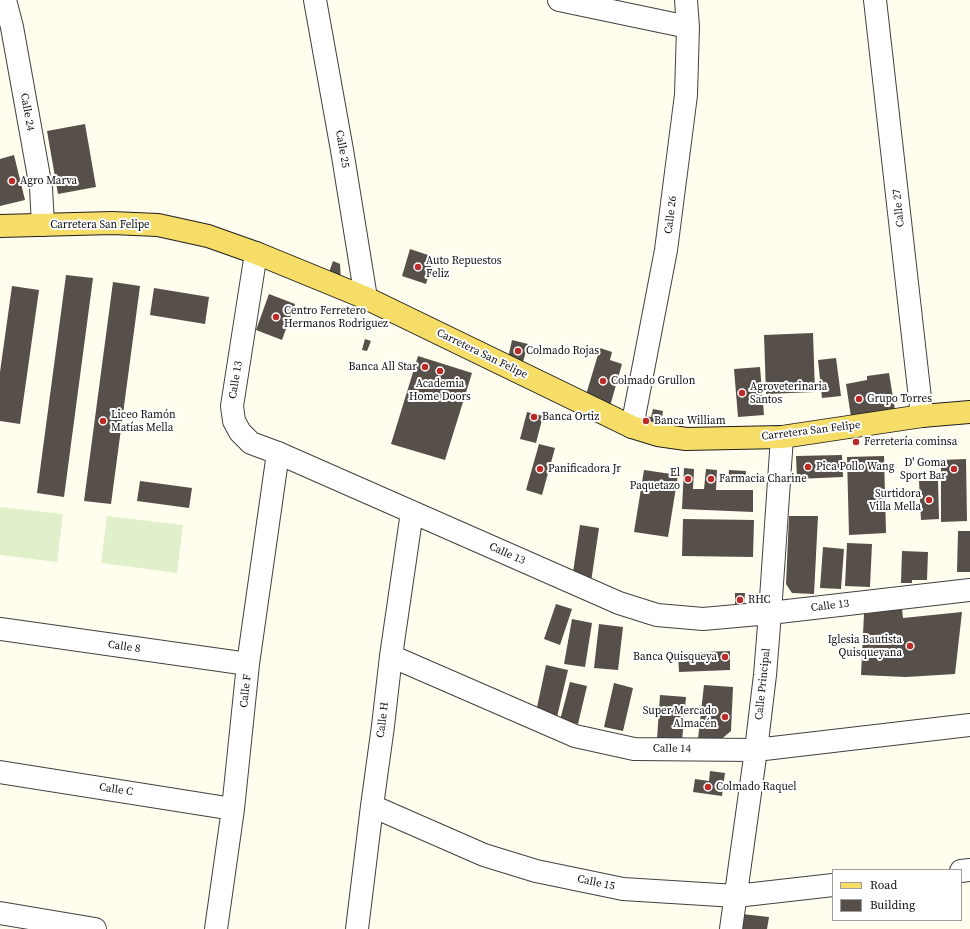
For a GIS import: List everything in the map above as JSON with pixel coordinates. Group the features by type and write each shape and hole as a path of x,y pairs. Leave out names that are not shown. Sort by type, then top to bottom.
{"main road":[{"name":"Carretera San Felipe","path":"0,226 112,223 158,225 208,236 256,253 366,298 632,427 658,435 686,439 782,437 922,416 970,412"}],"street":[{"name":"Calle 24","path":"5,0 12,27 41,188 43,225"},
{"name":"Calle 25","path":"315,0 342,150 366,298"},
{"path":"559,0 688,27"},
{"name":"Calle 26","path":"632,427 666,250 686,95 688,27 686,0"},
{"name":"Calle 27","path":"875,0 922,416"},
{"name":"Calle 13","path":"256,253 232,406 234,421 240,432 251,442 619,603 657,615 703,619 770,613 970,590"},
{"name":"Calle Principal","path":"731,929 765,675 782,437"},
{"name":"Calle F","path":"216,929 233,809 248,664 278,453"},
{"name":"Calle H","path":"357,929 391,656 412,512"},
{"name":"Calle 8","path":"0,629 248,664"},
{"name":"Calle 14","path":"391,656 575,736 634,749 756,750 970,725"},
{"name":"Calle C","path":"0,772 233,809"},
{"name":"Calle 15","path":"372,806 484,855 536,871 623,889 736,896 832,885"},
{"path":"0,913 95,929"}],"green space":[{"path":"0,507 63,514 57,562 0,555"},
{"path":"107,516 183,525 177,573 101,563"}],"building":[{"path":"85,124 96,187 58,194 47,131"},
{"name":"Agro Marva","path":"14,155 25,200 0,206 0,159"},
{"name":"Auto Repuestos Feliz","path":"410,249 434,257 426,284 402,276"},
{"path":"333,261 340,264 341,281 326,281"},
{"path":"66,275 93,278 64,497 37,493"},
{"path":"113,282 140,286 111,504 84,501"},
{"path":"12,286 39,290 20,424 0,421 0,372"},
{"path":"154,288 209,297 205,324 150,315"},
{"name":"Centro Ferretero Hermanos Rodriguez","path":"269,294 295,304 282,340 256,330"},
{"path":"813,333 815,392 766,394 764,335"},
{"path":"365,339 371,341 367,351 362,350"},
{"name":"Colmado Rojas","path":"512,340 528,344 523,362 508,358"},
{"name":"Colmado Grullon","path":"600,348 612,352 610,360 622,364 610,406 585,398"},
{"path":"418,356 472,373 445,460 391,444"},
{"path":"836,358 841,396 822,398 818,360"},
{"path":"760,367 764,415 738,417 734,369"},
{"path":"889,373 895,410 851,417 846,384 867,380 867,376"},
{"path":"653,409 663,411 660,430 640,426 642,416 651,417"},
{"path":"527,412 543,416 536,443 520,439"},
{"name":"Panificadora Jr","path":"539,444 555,448 542,495 526,490"},
{"path":"842,455 843,477 797,479 796,456"},
{"path":"884,456 886,533 849,535 847,457"},
{"path":"966,459 967,521 941,522 941,460"},
{"path":"684,468 694,469 693,489 704,489 706,469 717,470 716,490 753,490 753,512 682,509"},
{"path":"644,470 678,475 668,537 634,532"},
{"path":"729,470 746,471 745,484 728,483"},
{"path":"140,481 192,488 189,508 137,501"},
{"name":"Surtidora Villa Mella","path":"919,481 938,481 939,519 921,520"},
{"path":"789,516 818,516 814,594 792,593 786,584"},
{"path":"683,519 754,520 753,557 682,556"},
{"path":"580,525 599,528 591,582 572,579"},
{"path":"958,531 970,531 970,572 957,572"},
{"path":"847,543 872,544 870,587 845,586"},
{"path":"823,547 844,549 841,589 820,588"},
{"path":"902,551 928,552 927,580 912,580 912,583 901,583"},
{"name":"RHC","path":"735,593 745,593 744,607 735,607"},
{"path":"556,604 572,609 560,645 544,639"},
{"name":"Iglesia Bautista Quisqueyana","path":"902,609 903,618 962,612 955,674 906,677 861,675 864,614"},
{"path":"572,619 592,623 585,667 564,664"},
{"path":"599,624 623,627 618,670 594,668"},
{"path":"730,651 730,670 679,672 678,653"},
{"path":"546,665 568,670 557,717 536,712"},
{"path":"570,682 587,686 578,724 560,720"},
{"path":"614,683 633,688 623,731 604,727"},
{"path":"704,685 733,687 731,731 718,742 698,739"},
{"path":"660,695 686,697 682,741 657,739"},
{"name":"Colmado Raquel","path":"710,771 725,773 722,796 693,792 695,779 709,781"},
{"path":"742,914 769,917 767,929 741,929"}],"place":[{"name":"Agro Marva","path":"12,181"},
{"name":"Auto Repuestos Feliz","path":"418,267"},
{"name":"Centro Ferretero Hermanos Rodriguez","path":"276,317"},
{"name":"Colmado Rojas","path":"518,351"},
{"name":"Banca All Star","path":"425,367"},
{"name":"Academia Home Doors","path":"440,371"},
{"name":"Colmado Grullon","path":"603,381"},
{"name":"Agroveterinaria Santos","path":"742,393"},
{"name":"Grupo Torres","path":"859,399"},
{"name":"Banca Ortiz","path":"534,417"},
{"name":"Liceo Ramón Matías Mella","path":"103,421"},
{"name":"Banca William","path":"646,421"},
{"name":"Ferretería cominsa","path":"856,442"},
{"name":"Pica Pollo Wang","path":"808,467"},
{"name":"Panificadora Jr","path":"540,469"},
{"name":"D' Goma Sport Bar","path":"954,469"},
{"name":"El Paquetazo","path":"688,479"},
{"name":"Farmacia Charine","path":"711,479"},
{"name":"Surtidora Villa Mella","path":"929,500"},
{"name":"RHC","path":"740,600"},
{"name":"Iglesia Bautista Quisqueyana","path":"910,646"},
{"name":"Banca Quisqueya","path":"725,657"},
{"name":"Super Mercado Almacén","path":"725,717"},
{"name":"Colmado Raquel","path":"708,787"}]}
